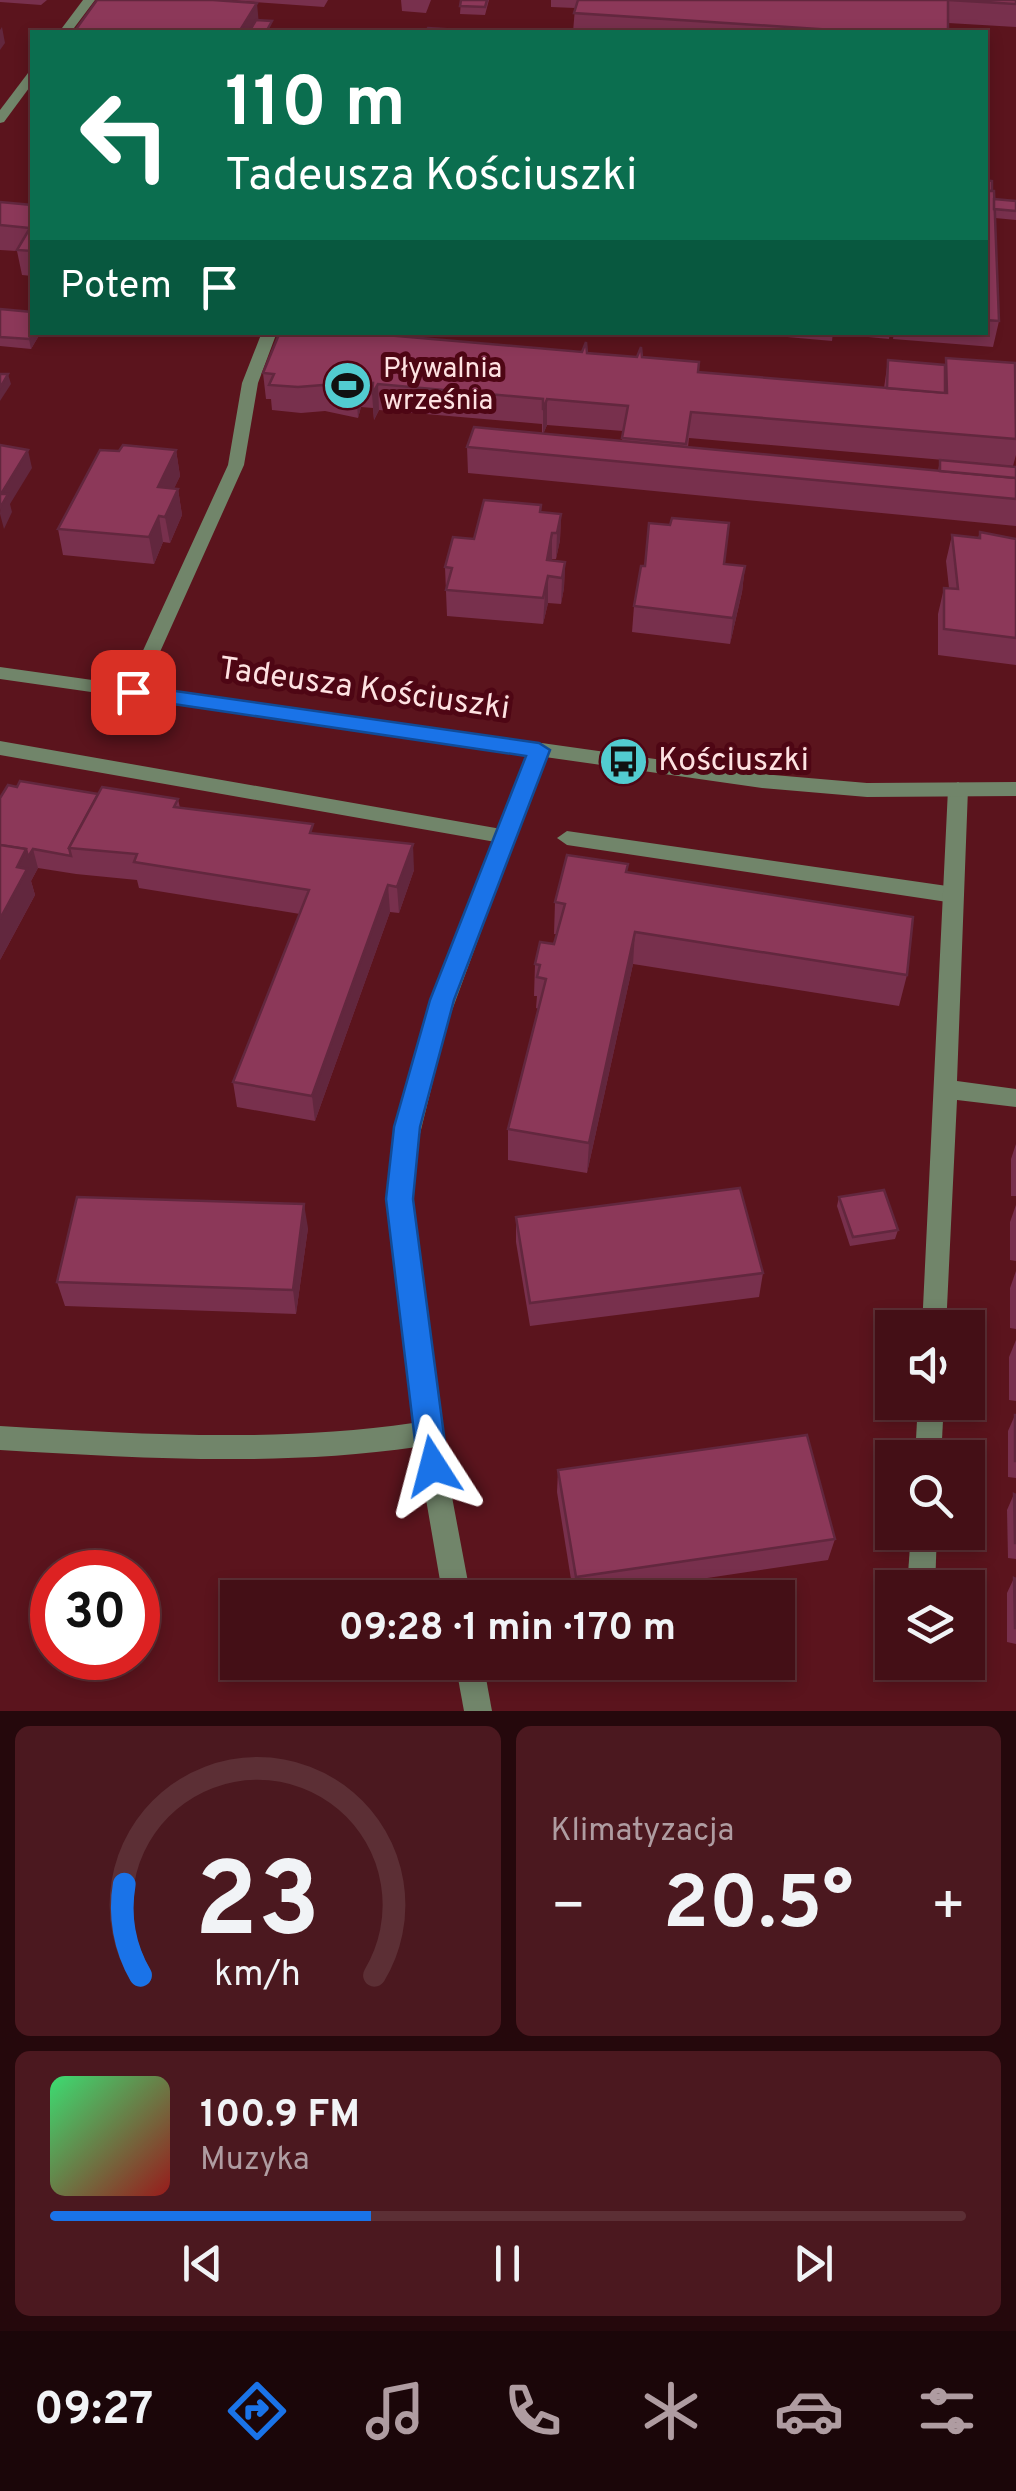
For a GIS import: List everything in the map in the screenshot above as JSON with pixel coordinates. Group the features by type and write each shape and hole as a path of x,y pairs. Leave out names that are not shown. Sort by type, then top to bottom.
{"street":[{"path":"66,30 89,0"},
{"path":"0,120 30,79"},
{"path":"133,692 236,465 250,383 269,335"},
{"name":"Tadeusza Kościuszki","path":"0,673 804,785 1016,789"},
{"path":"0,748 507,837"},
{"name":"Tadeusza Kościuszki","path":"454,1580 427,1433 400,1199 407,1127 442,1000 539,750"},
{"path":"935,1310 958,789"},
{"path":"567,838 954,894"},
{"path":"946,1089 1016,1098"},
{"path":"0,1438 236,1450 309,1448 427,1433"},
{"path":"472,1680 478,1711"}],"building":[{"path":"97,0 257,3 240,30 75,30"},
{"path":"461,0 487,0 485,7 460,6"},
{"path":"578,0 948,0 948,30 833,30 574,13"},
{"path":"948,0 1016,0 1016,4"},
{"path":"256,20 272,21 267,30 250,30"},
{"path":"988,191 994,191 999,321 988,320"},
{"path":"994,199 1016,201 1016,211 994,209"},
{"path":"0,202 30,205 30,228 0,225"},
{"path":"30,228 30,251 17,250"},
{"path":"0,309 30,312 29,339 0,337"},
{"path":"279,335 386,335 582,352 586,342 587,353 637,357 641,347 642,357 699,362 698,372 947,393 946,358 1015,363 1016,439 691,412 686,444 622,438 628,406 547,399 543,410 543,399 378,384 372,394 373,383 360,382 356,392 323,385 269,385 274,374 263,373"},
{"path":"888,360 945,365 945,393 887,388"},
{"path":"474,427 1016,478 1016,499 467,447"},
{"path":"0,445 28,450 1,494 8,494 0,508"},
{"path":"123,445 176,450 158,487 178,489 165,517 159,516 149,537 58,529 100,450 119,451"},
{"path":"940,460 1016,467 1016,478 940,471"},
{"path":"484,500 541,505 540,512 561,514 557,533 552,533 547,560 565,562 562,578 548,576 543,598 446,590 452,568 445,567 453,537 474,539"},
{"path":"672,518 729,523 724,564 745,566 733,618 634,606 641,566 645,566 649,523 670,525"},
{"path":"980,532 1016,539 1016,638 944,629 944,588 958,589 952,535 980,538"},
{"path":"20,781 98,794 69,848 71,856 33,849 28,857 26,849 0,845 0,798 8,785 17,787"},
{"path":"102,787 178,799 174,807 313,824 310,833 413,844 397,887 388,885 312,1096 233,1082 309,890 134,862 137,854 69,848"},
{"path":"0,845 26,849 17,867 27,869 0,919"},
{"path":"567,855 628,864 626,872 913,917 907,975 635,932 589,1143 508,1129 546,979 537,977 540,965 535,964 540,942 554,944 565,904 555,902"},
{"path":"740,1188 763,1273 530,1303 516,1217"},
{"path":"884,1190 898,1230 853,1237 839,1197"},
{"path":"77,1197 304,1204 293,1290 57,1282"},
{"path":"807,1435 835,1539 576,1577 558,1470"},
{"path":"1016,1495 1016,1543 1015,1543"},
{"path":"1016,1579 1016,1628 1015,1628"}],"place":[{"name":"Pływalnia września","path":"348,386"},
{"name":"Kościuszki","path":"623,762"}],"route":[{"path":"133,692 539,750 442,1000 407,1127 400,1199 433,1466"}]}
